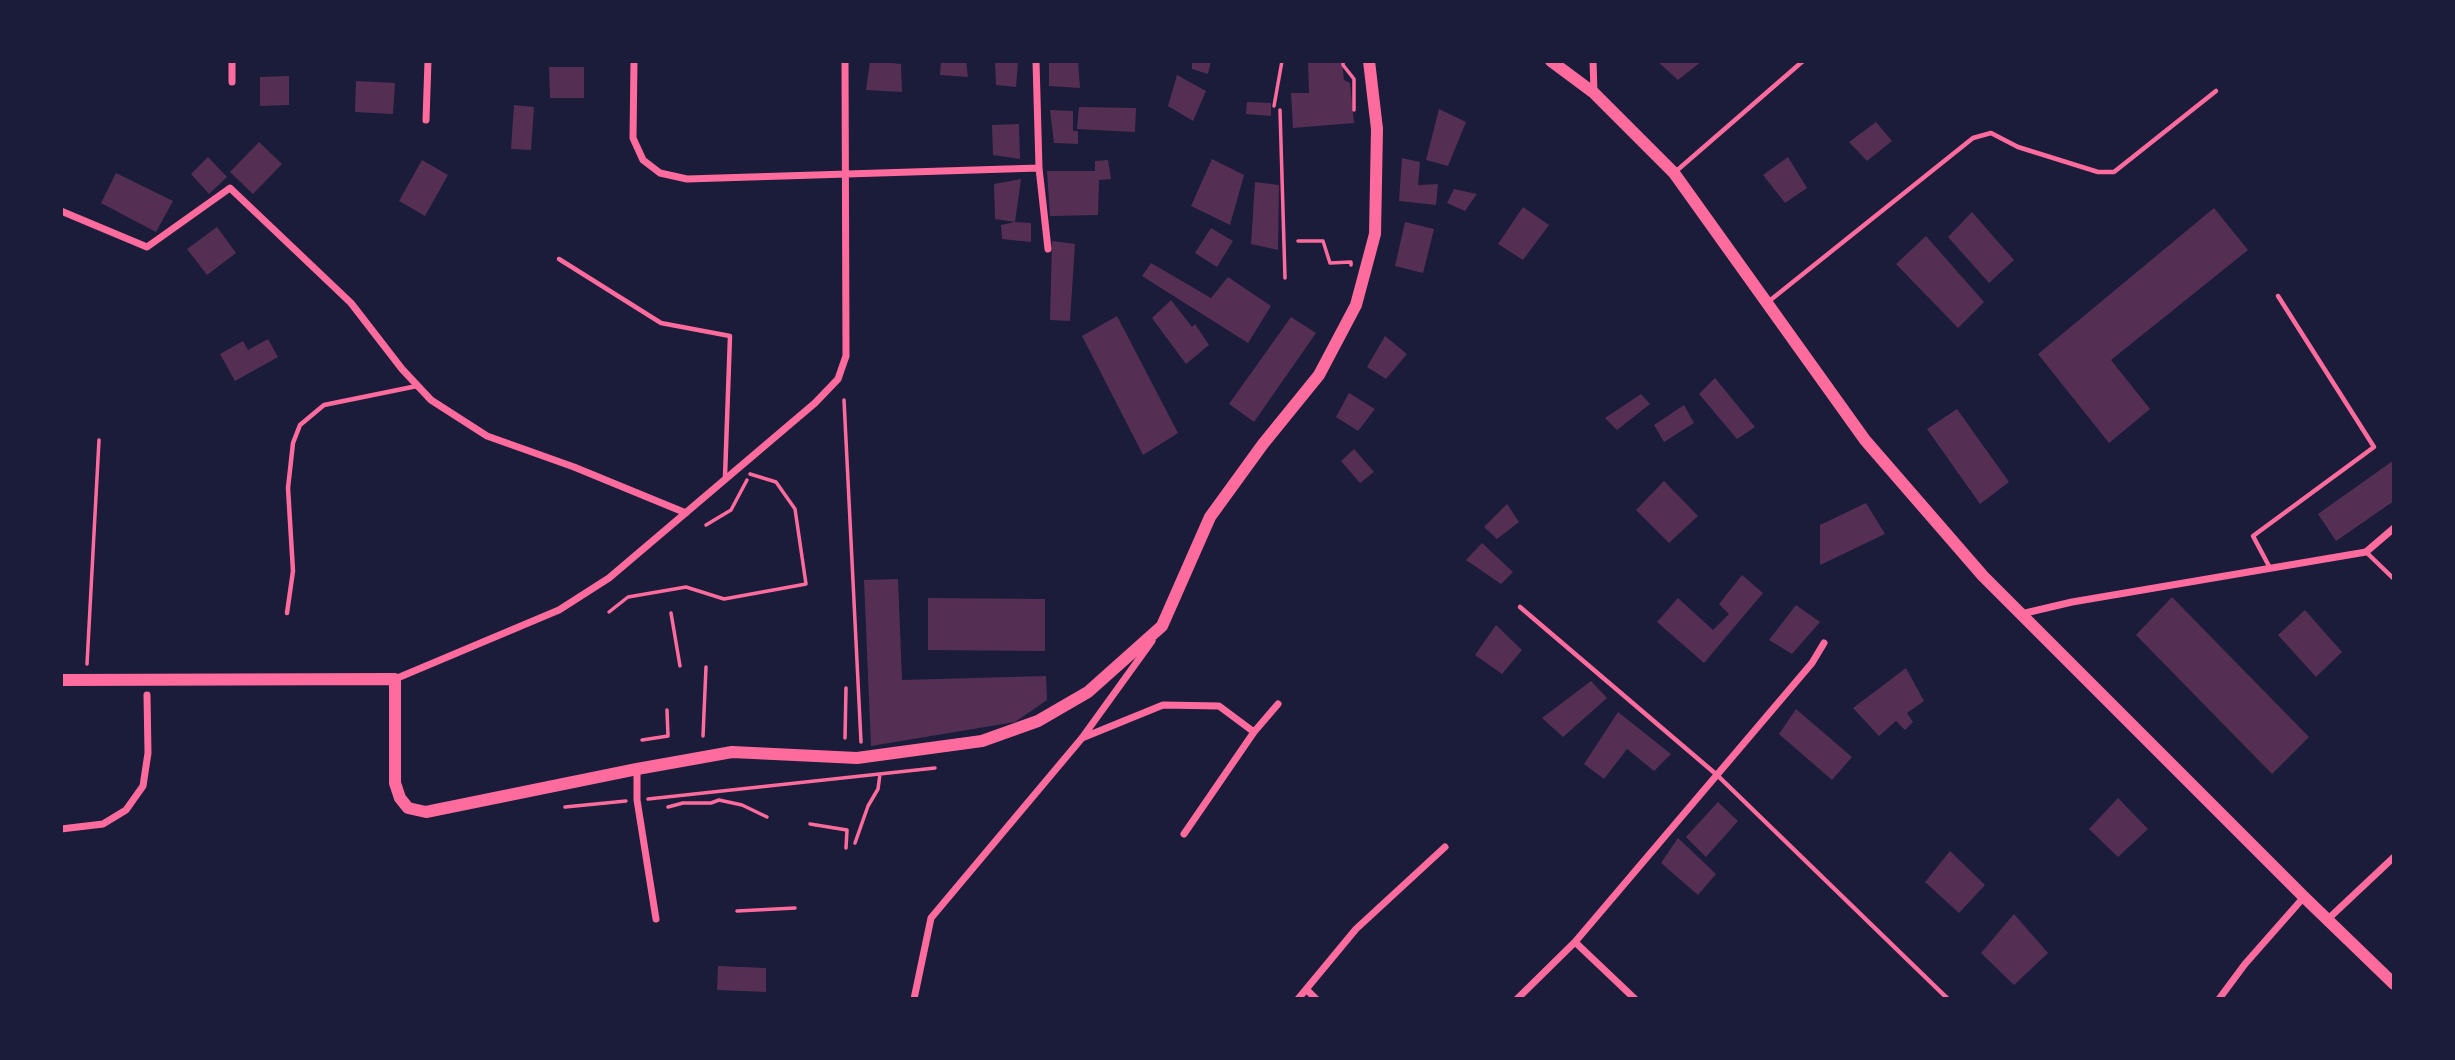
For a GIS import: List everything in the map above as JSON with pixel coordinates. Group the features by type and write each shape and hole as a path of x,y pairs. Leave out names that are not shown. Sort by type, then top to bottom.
{"street":[{"path":"232,61 232,82"},
{"path":"426,120 428,61"},
{"path":"634,61 633,138 643,160 660,173 687,178 1039,167"},
{"path":"61,680 395,679 559,610 609,578 815,404 838,379 846,356 845,61"},
{"path":"1036,61 1039,167 1048,249"},
{"path":"914,999 931,918 1082,738 1163,626 1210,517 1263,444 1319,375 1356,305 1375,234 1377,129 1369,61"},
{"path":"1551,61 1594,93 1674,173 1865,440 1983,576 2394,984"},
{"path":"1593,61 1594,93"},
{"path":"61,211 147,247 230,188 351,303 431,400 487,436 574,467 686,513"},
{"path":"2020,614 2072,602 2366,552 2394,528"},
{"path":"395,679 395,783 400,798 408,808 426,813 732,752 857,758 982,741 1038,721 1088,692 1163,626"},
{"path":"1517,999 1574,942 1812,663 1824,643"},
{"path":"61,830 103,824 126,810 143,786 148,753 147,695"},
{"path":"1184,834 1254,732 1278,704"},
{"path":"1082,738 1163,705 1219,706 1254,732"},
{"path":"637,769 637,800 656,919"},
{"path":"1298,999 1356,929 1445,847"},
{"path":"2327,920 2394,857"},
{"path":"2219,999 2245,964 2304,897"},
{"path":"1574,942 1635,999"},
{"path":"1307,990 1316,999"}],"lane":[{"path":"1674,173 1803,61"},
{"path":"1766,304 1973,138 1991,133 2018,147 2098,172 2114,172 2216,91"},
{"path":"559,260 661,323 730,336 725,480"},
{"path":"2270,569 2253,536 2374,447 2278,296"},
{"path":"287,613 293,570 288,488 293,443 300,425 324,405 417,386"},
{"path":"2366,552 2394,579"},
{"path":"1520,607 1717,775 1948,999"}],"path":[{"path":"1274,106 1282,61"},
{"path":"1343,61 1354,79 1354,110"},
{"path":"1280,110 1285,278"},
{"path":"1298,241 1323,241 1330,263 1351,262 1352,270"},
{"path":"844,400 862,741"},
{"path":"86,680 99,440"},
{"path":"608,612 628,597 686,587 724,599 806,584 795,509 776,482 750,474 731,510 706,525"},
{"path":"671,613 680,666"},
{"path":"702,736 706,667"},
{"path":"845,738 846,688"},
{"path":"642,740 668,736 667,710"},
{"path":"855,843 868,806 878,789 880,774 874,765"},
{"path":"565,807 935,768"},
{"path":"668,807 719,800 742,805 767,817"},
{"path":"810,824 847,830 846,848"},
{"path":"737,911 795,908"}],"building":[{"path":"870,61 901,64 902,92 866,90"},
{"path":"941,61 966,61 968,77 940,75"},
{"path":"995,61 1018,61 1016,87 996,85"},
{"path":"1049,61 1078,61 1080,88 1049,86"},
{"path":"1192,61 1211,61 1208,74 1192,69"},
{"path":"1308,61 1342,61 1344,80 1350,83 1354,123 1293,128 1291,93 1309,93"},
{"path":"1657,61 1702,61 1678,80"},
{"path":"549,67 584,67 584,98 550,98"},
{"path":"1177,75 1206,91 1193,121 1168,106"},
{"path":"289,76 289,105 260,106 260,77"},
{"path":"356,81 395,83 393,114 355,112"},
{"path":"1247,102 1271,103 1271,116 1246,114"},
{"path":"514,105 534,107 531,150 511,149"},
{"path":"1079,107 1136,108 1135,132 1077,129"},
{"path":"1439,109 1466,122 1448,166 1426,160"},
{"path":"1050,110 1073,111 1073,131 1078,131 1078,144 1054,143"},
{"path":"1876,122 1892,141 1867,161 1849,142"},
{"path":"1019,124 1020,159 993,155 992,125"},
{"path":"259,142 282,164 253,194 230,172"},
{"path":"208,157 227,177 209,194 191,174"},
{"path":"1788,157 1807,188 1785,203 1763,175"},
{"path":"1402,158 1420,162 1418,185 1438,184 1436,205 1399,201"},
{"path":"1212,159 1244,175 1230,225 1191,206"},
{"path":"422,160 448,175 425,216 399,201"},
{"path":"1108,160 1111,179 1099,180 1098,215 1050,216 1047,171 1095,171 1095,161"},
{"path":"116,173 173,201 156,232 101,203"},
{"path":"1021,179 1015,222 995,219 994,184"},
{"path":"1255,182 1279,185 1278,250 1251,244"},
{"path":"1454,189 1477,194 1465,211 1447,203"},
{"path":"1523,207 1549,225 1523,260 1498,244"},
{"path":"2214,208 2248,250 2111,360 2150,409 2109,443 2038,354"},
{"path":"1972,212 2014,260 1989,283 1948,237"},
{"path":"1405,222 1434,229 1423,273 1395,266"},
{"path":"1031,223 1031,242 1002,239 1001,225"},
{"path":"217,227 236,253 207,275 187,249"},
{"path":"1211,228 1233,241 1217,267 1195,253"},
{"path":"1926,236 1984,302 1958,328 1896,264"},
{"path":"1052,241 1075,244 1070,321 1050,320"},
{"path":"1151,263 1211,298 1228,277 1271,306 1248,343 1142,276"},
{"path":"1171,300 1192,327 1195,324 1209,345 1186,364 1152,318"},
{"path":"1117,316 1178,433 1143,455 1082,336"},
{"path":"1291,317 1316,333 1254,422 1229,404"},
{"path":"1385,336 1407,354 1386,379 1367,367"},
{"path":"268,339 278,357 235,381 220,354 243,341 248,350"},
{"path":"1715,378 1755,427 1737,439 1699,394"},
{"path":"1349,393 1375,409 1358,431 1336,417"},
{"path":"1641,394 1650,404 1617,430 1605,418"},
{"path":"1684,405 1694,423 1664,442 1654,425"},
{"path":"1957,409 2009,482 1980,504 1927,429"},
{"path":"1354,449 1374,472 1360,483 1341,461"},
{"path":"2394,460 2394,501 2336,541 2318,514"},
{"path":"1664,481 1698,516 1669,543 1636,510"},
{"path":"1866,503 1885,534 1820,565 1820,525"},
{"path":"1507,504 1519,522 1497,539 1484,527"},
{"path":"1482,543 1513,572 1501,584 1466,560"},
{"path":"1742,575 1763,593 1704,663 1657,622 1678,598 1713,630 1729,614 1719,604"},
{"path":"898,579 902,680 1046,676 1047,700 1015,722 871,746 864,580"},
{"path":"2172,597 2309,737 2272,774 2136,635"},
{"path":"928,598 1045,599 1045,651 928,650"},
{"path":"1796,605 1820,622 1792,654 1769,640"},
{"path":"2305,610 2342,652 2316,677 2278,635"},
{"path":"1496,625 1522,650 1502,674 1475,655"},
{"path":"1906,668 1924,701 1907,713 1913,722 1905,730 1896,721 1879,736 1853,708"},
{"path":"1591,681 1607,698 1563,737 1542,718"},
{"path":"1796,709 1852,757 1832,780 1779,734"},
{"path":"1618,712 1671,754 1654,771 1627,749 1604,779 1584,764"},
{"path":"2118,798 2148,829 2118,857 2089,829"},
{"path":"1718,802 1738,821 1706,857 1686,837"},
{"path":"1678,838 1716,874 1698,895 1661,863"},
{"path":"1950,851 1985,885 1959,913 1925,882"},
{"path":"2014,914 2048,953 2014,985 1981,953"},
{"path":"718,966 766,968 766,992 717,990"}]}
